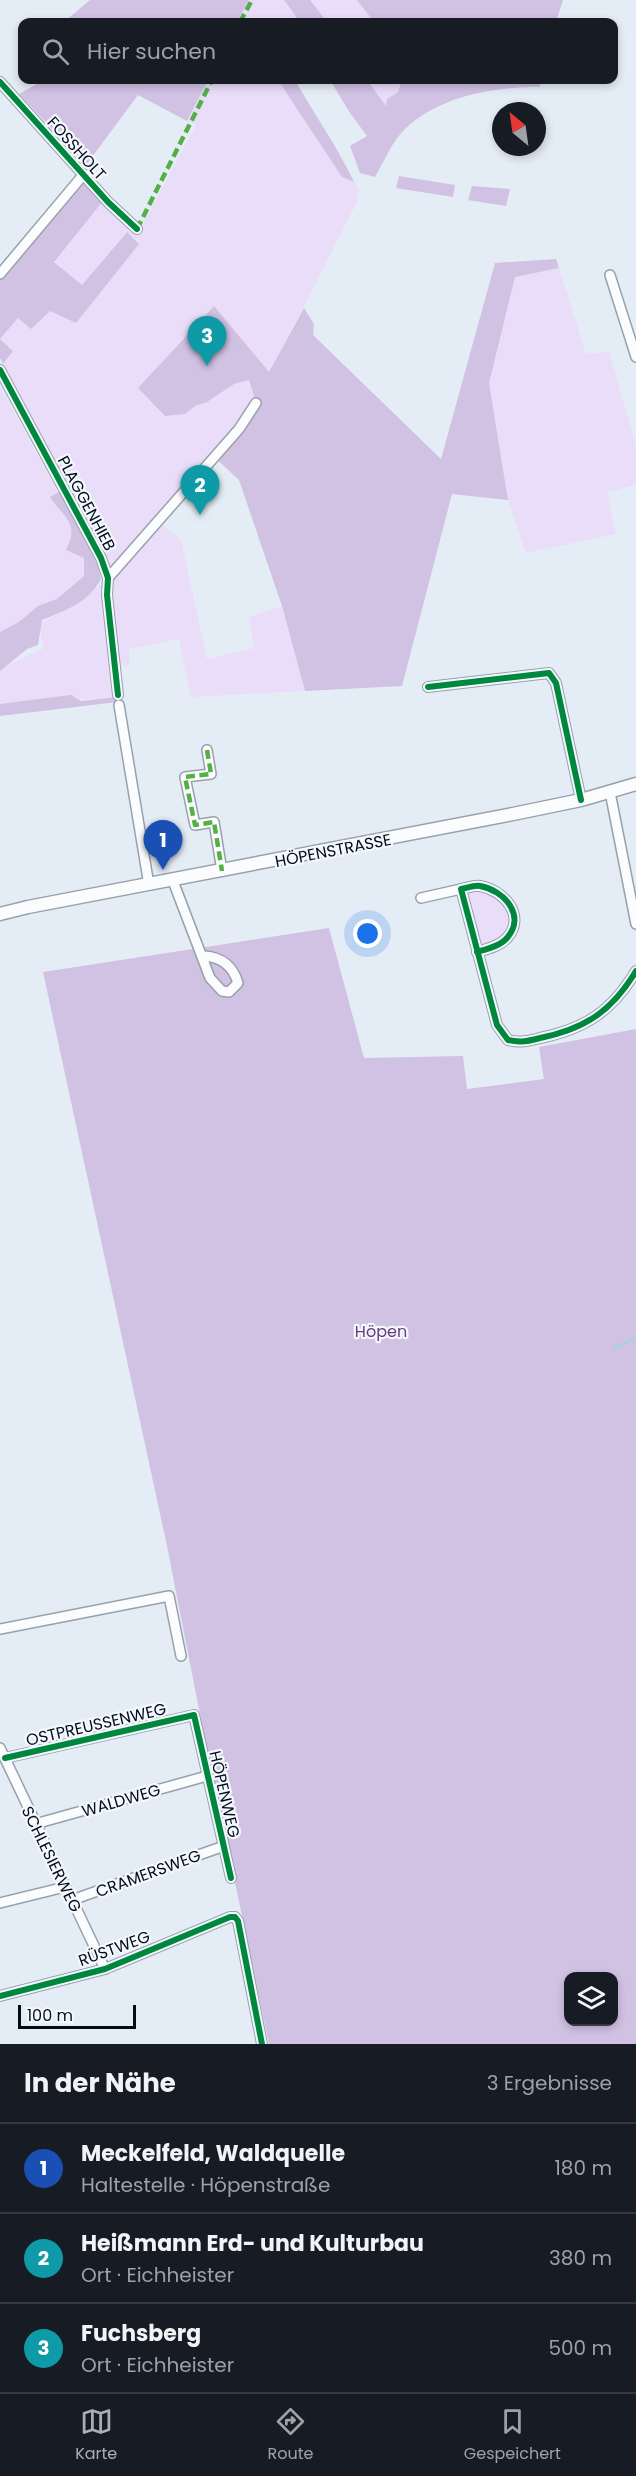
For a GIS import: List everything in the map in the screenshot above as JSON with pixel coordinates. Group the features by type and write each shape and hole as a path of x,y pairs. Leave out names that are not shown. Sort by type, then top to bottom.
{"main road":[{"name":"HÖPENSTRASSE","path":"0,915 28,907 581,800 636,784"}],"street":[{"name":"FOSSHOLT","path":"0,82 137,229"},
{"path":"0,274 84,174"},
{"path":"610,275 636,357"},
{"name":"PLAGGENHIEB","path":"0,370 101,558 108,578 106,595 118,700 149,885"},
{"path":"108,578 239,429 256,403"},
{"path":"428,687 549,673 556,683 581,800"},
{"path":"207,750 211,774 185,777 195,825 213,822 222,871"},
{"path":"610,792 636,924"},
{"path":"173,880 204,956"},
{"path":"421,898 477,886 490,889 510,904 515,919 507,939 477,952"},
{"path":"461,889 497,1024 508,1040 518,1043 564,1034 585,1024 618,995 636,971"},
{"path":"0,1629 169,1596 181,1656"},
{"name":"OSTPREUSSENWEG","path":"5,1758 194,1715"},
{"name":"HÖPENWEG","path":"194,1715 231,1878"},
{"name":"SCHLESIERWEG","path":"0,1748 105,1969"},
{"name":"WALDWEG","path":"35,1824 207,1776"},
{"name":"CRAMERSWEG","path":"72,1900 224,1846"},
{"path":"0,1903 65,1887"},
{"name":"RÜSTWEG","path":"0,1996 105,1969 230,1917 235,1917 238,1921 262,2044"}],"shaded area":[{"path":"249,0 284,0 297,18 239,18"},
{"path":"310,0 357,0 371,18 324,18"},
{"path":"206,84 281,84 342,176 354,182 359,190 357,202 268,373 213,306 138,388 165,416 185,414 234,384 249,380 254,396 233,429 109,570 72,492 15,390 3,364 13,351 0,339 18,318 50,311 76,323 139,243 126,232 82,285 54,261 103,201 138,233 196,125 187,121"},
{"path":"370,84 402,84 387,99 386,107"},
{"path":"559,268 586,354 609,352 636,446 636,485 607,492 616,534 526,553 508,500 489,383 515,276"},
{"path":"0,386 95,560 99,578 0,650"},
{"path":"160,523 181,540 207,659 254,648 249,617 282,606 305,691 191,697 179,639 129,649 130,665 112,667 116,697 0,704 0,669 44,648 39,625 111,578"},
{"path":"477,886 504,898 514,916 506,939 478,951 461,889"}],"green space":[{"path":"90,0 249,0 239,18 69,18"},
{"path":"284,0 310,0 324,18 297,18"},
{"path":"357,0 563,0 557,18 371,18"},
{"path":"37,84 206,84 187,121 138,95 86,165 19,94"},
{"path":"281,84 297,84 354,182 342,177"},
{"path":"332,84 370,84 386,106 387,99 398,92 401,84 540,84 540,87 504,89 468,96 434,109 400,134 375,177 360,173 350,146 367,136"},
{"path":"78,174 103,201 54,262 82,285 127,232 139,244 76,323 50,311 31,329 18,318 0,339 0,267"},
{"path":"399,176 455,185 453,197 396,188"},
{"path":"472,186 510,189 506,206 468,200"},
{"path":"556,259 559,268 515,277 489,383 508,500 452,494 402,686 305,691 282,606 239,480 211,454 233,429 254,396 249,380 234,384 185,414 165,416 138,388 214,306 269,372 304,308 314,324 313,335 441,459 495,263"},
{"path":"0,339 13,351 3,364 0,358"},
{"path":"61,491 97,564 101,579 83,600 42,620 38,645 27,649 0,671 0,632 19,622 38,606 57,599 84,576 84,558 66,550 70,541 71,527 50,497"},
{"path":"71,695 81,701 116,697 117,702 0,716 0,704"},
{"name":"Höpen","path":"329,928 364,1058 463,1056 467,1089 544,1079 539,1047 636,1029 636,2044 269,2044 167,1546 43,972"}],"waterway":[{"path":"613,1349 636,1337"}],"marked path":[{"path":"242,18 252,0"},
{"path":"137,229 210,84"},
{"path":"207,750 211,774 185,777 195,825 214,822 222,871"}],"cycle path":[{"path":"0,82 108,202 137,229"},
{"path":"0,370 101,558 108,578 107,595 118,695"},
{"path":"428,687 549,673 556,683 581,800"},
{"path":"477,952 481,951 485,950 493,947 504,941 513,929 514,921 510,905 504,898 489,888 473,886 461,889 497,1025 508,1040 512,1041 528,1041 556,1034 584,1023 607,1007 636,971"},
{"path":"5,1758 194,1715 231,1878"},
{"path":"0,1996 105,1969 230,1917 235,1917 238,1921 262,2044"}],"place":[{"name":"Fuchsberg","path":"207,366"},
{"name":"Heißmann Erd- und Kulturbau","path":"200,515"},
{"name":"Meckelfeld, Waldquelle","path":"163,870"}]}
